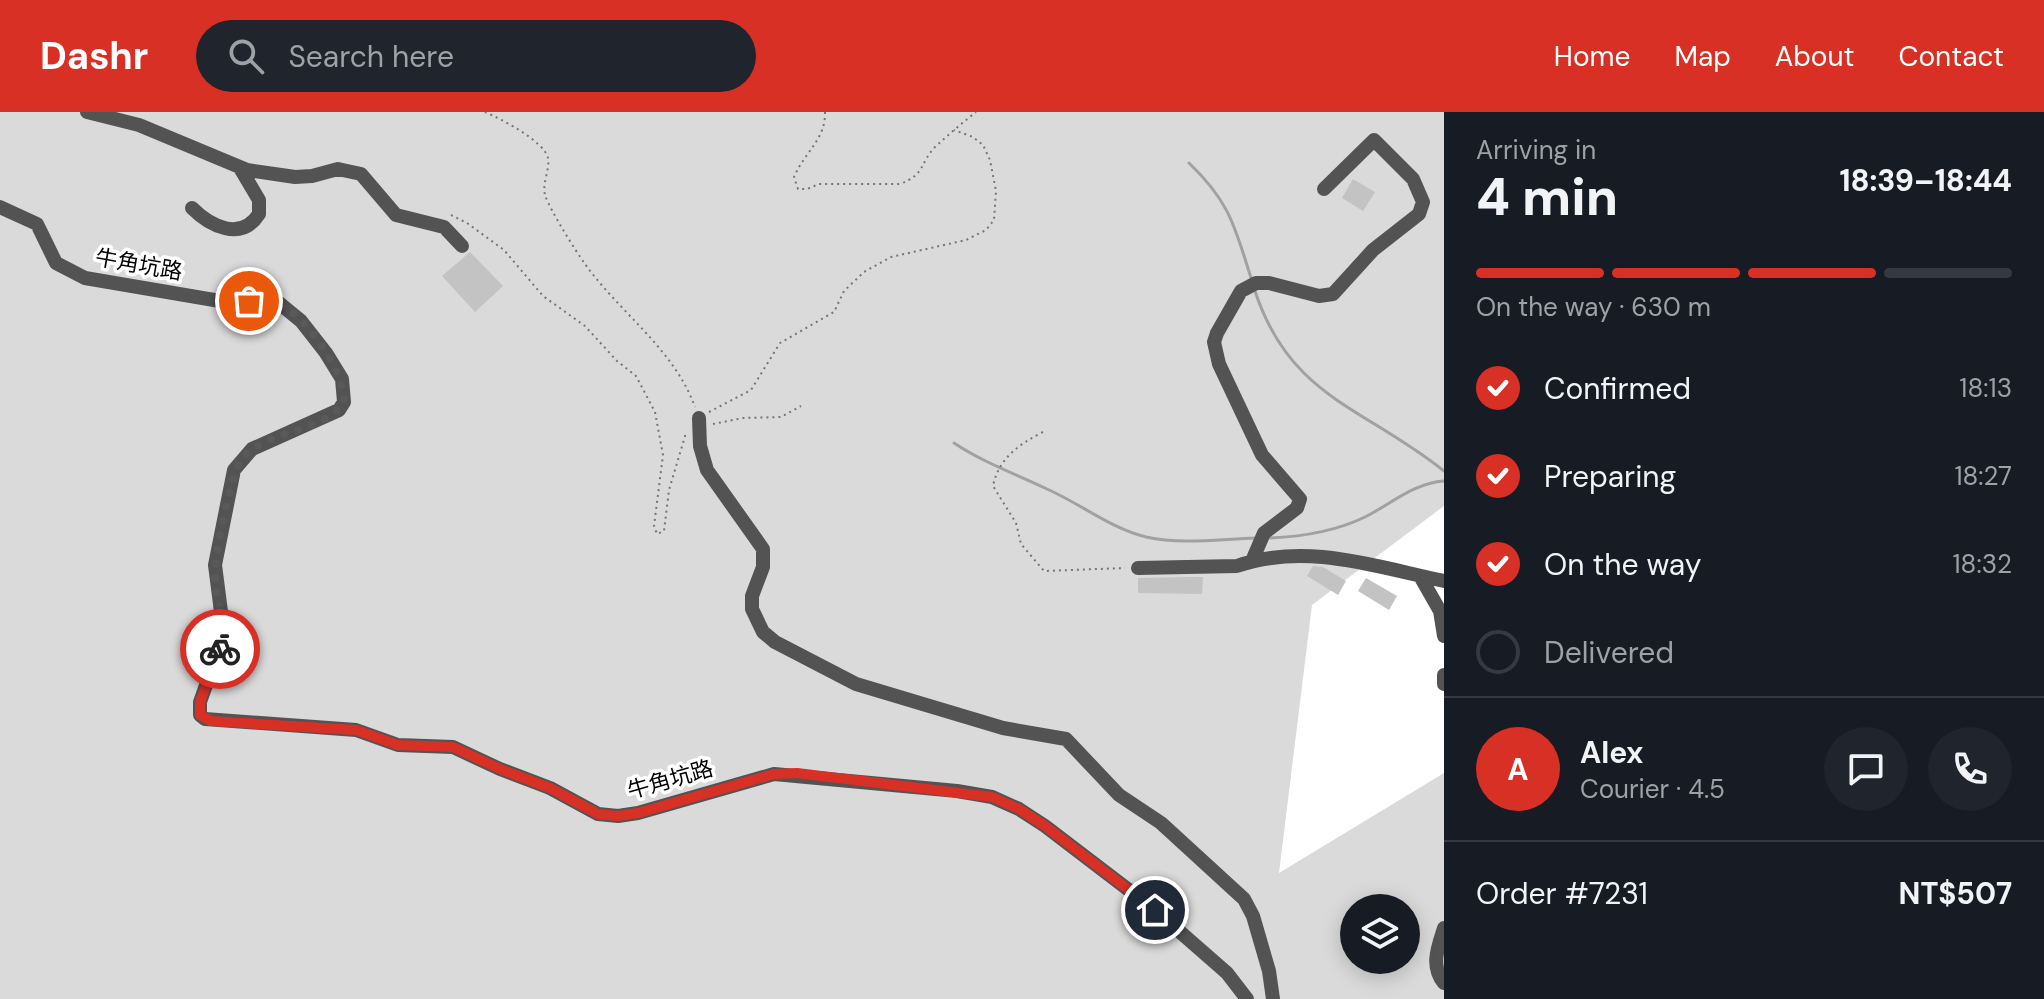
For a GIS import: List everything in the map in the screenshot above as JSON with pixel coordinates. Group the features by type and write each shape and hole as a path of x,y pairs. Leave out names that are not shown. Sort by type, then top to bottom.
{"street":[{"path":"87,112 139,125 240,168 295,177 338,169 361,174 396,215 444,227 462,246"},
{"path":"1252,561 1264,533 1297,508 1300,499 1262,455 1219,364 1214,342 1227,313 1241,291 1256,283 1269,283 1319,296 1333,294 1373,250 1413,220 1421,209 1422,195 1413,179 1374,140 1324,189"},
{"path":"192,208 211,223 235,230 248,227 259,214 259,200 240,168"},
{"name":"牛角坑路","path":"0,207 37,224 56,263 85,278 220,301 279,303 301,321 342,379 344,402 339,410 252,449 234,470 215,565 224,635 200,702 200,715 205,719 356,730 398,745 453,747 550,788 598,814 618,816 774,774 797,773 992,797 1019,809 1045,826 1155,910 1227,973 1247,999"},
{"path":"694,419 707,470 763,549 763,567 752,596 752,609 763,632 775,642 856,684 1003,728 1066,739 1119,795 1161,823 1244,899 1253,916 1269,971 1273,999"},
{"path":"1138,568 1237,566 1252,561 1317,555 1444,581"},
{"path":"1420,576 1440,611 1444,636"},
{"path":"1444,675 1444,684"},
{"path":"1444,928 1436,968 1444,983"}],"path":[{"path":"443,214 467,223 504,250 543,296 575,318 636,376 655,412 662,446 654,526 657,534 664,531 669,490 694,419 685,380 666,354 641,330 584,263 544,193 548,159 541,146 485,112"},
{"path":"825,112 823,134 803,156 794,177 798,189 819,184 900,184 912,179 925,167 932,150 976,112"},
{"path":"694,419 751,390 780,343 834,312 844,291 864,272 891,257 966,240 986,230 994,220 996,191 990,160 983,145 973,137 954,130"},
{"path":"694,419 781,417 801,406"},
{"path":"1043,432 1016,446 996,471 993,486 1016,523 1021,544 1044,571 1138,568"}],"shaded area":[{"path":"0,112 1444,112 1444,506 1312,605 1279,873 1444,773 1444,999 0,999"}],"building":[{"path":"1353,179 1375,192 1363,211 1342,198"},
{"path":"470,252 503,286 475,312 442,276"},
{"path":"1313,566 1323,567 1346,581 1338,595 1307,576"},
{"path":"1203,577 1202,594 1138,593 1138,578"},
{"path":"1366,578 1397,596 1389,610 1358,591"}],"waterway":[{"path":"1189,163 1214,191 1230,217 1252,281"},
{"path":"1254,288 1269,325 1287,354 1308,377 1444,471"},
{"path":"954,443 1133,533 1173,541 1256,538"},
{"path":"1267,538 1329,530 1365,517 1413,490 1444,481"}],"way so far":[{"path":"220,649 224,627 215,565 234,470 252,449 339,410 345,392 342,379 326,353 291,310 279,303 249,301"}],"route":[{"path":"220,649 200,702 200,715 211,721 356,730 398,745 453,747 550,788 598,814 618,816 774,774 797,773 992,797 1019,809 1045,826 1155,910"}]}
